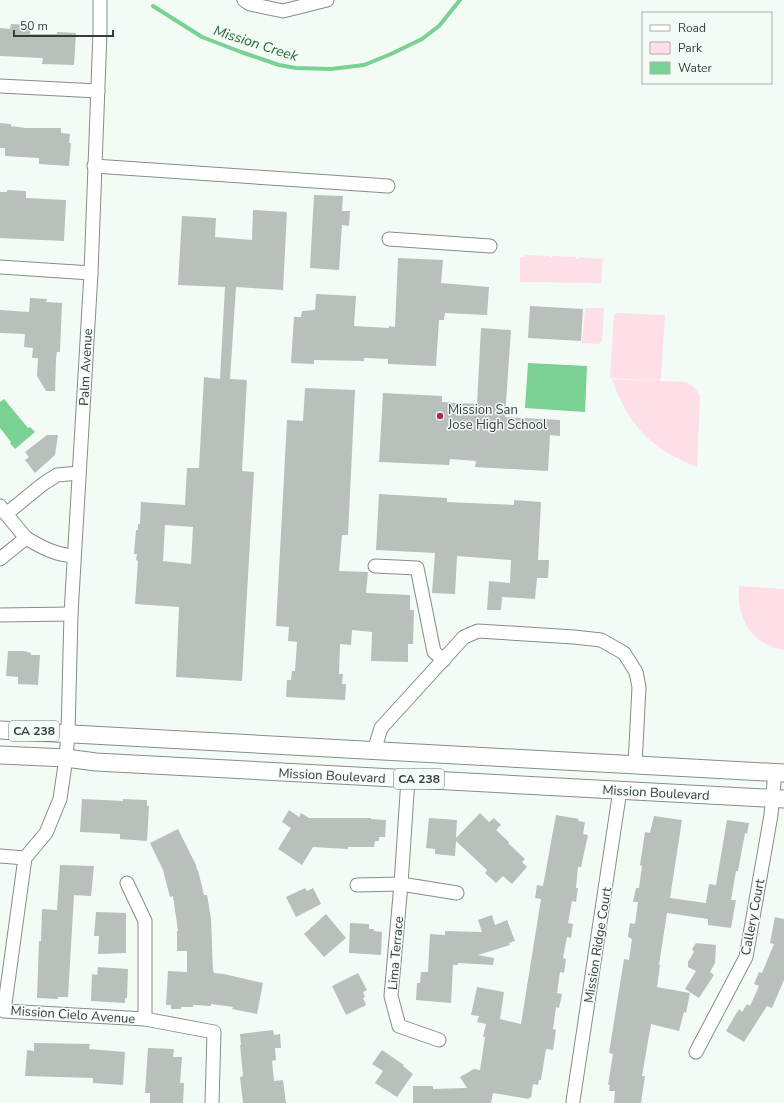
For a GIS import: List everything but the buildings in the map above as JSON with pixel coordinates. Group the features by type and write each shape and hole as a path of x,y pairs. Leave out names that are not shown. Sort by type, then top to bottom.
{"main road":[{"name":"Mission Boulevard","path":"0,730 780,772"},
{"name":"Mission Boulevard","path":"0,755 66,758 96,762 778,799"}],"street":[{"name":"Palm Avenue","path":"68,733 71,614 91,273 100,0"},
{"path":"244,0 250,4 283,10 327,0"},
{"path":"0,86 98,91"},
{"path":"94,166 388,186"},
{"path":"389,239 490,246"},
{"path":"0,267 91,273"},
{"path":"74,556 45,549 26,538 3,510 57,475 79,473"},
{"path":"0,559 26,538"},
{"path":"375,566 417,568 434,652 444,660"},
{"path":"0,615 71,614"},
{"path":"374,751 381,728 464,637 478,631 601,640 624,653 636,672 640,687 635,765"},
{"path":"0,856 25,858 46,833 60,799 68,733"},
{"name":"Callery Court","path":"696,1052 746,956 778,799 780,772"},
{"name":"Lima Terrace","path":"408,779 401,884 391,996 399,1026 439,1040"},
{"name":"Mission Ridge Court","path":"573,1101 620,790"},
{"name":"Mission Cielo Avenue","path":"25,858 4,1011 145,1019 214,1032 212,1103"},
{"path":"128,883 145,922 145,1019"},
{"path":"357,886 401,884 457,893"}],"green space":[{"path":"525,255 549,256 550,258 552,258 552,256 576,257 576,259 578,259 578,257 603,259 601,283 520,282 520,257 525,257"},
{"path":"585,308 604,308 602,342 600,342 600,344 582,343"},
{"path":"614,314 665,315 660,381 610,378"},
{"path":"612,379 686,382 698,391 700,396 697,467 667,452 654,444 643,434 625,409"},
{"path":"739,586 784,589 784,650 772,647 763,642 754,636 748,628 743,619 740,608"}],"water":[{"path":"528,363 587,366 585,412 525,408"},
{"path":"4,399 28,428 30,427 35,432 15,449 0,428 0,402"}],"waterway":[{"name":"Mission Creek","path":"153,6 202,37 241,52 279,65 296,68 331,69 364,65 422,39 439,26 460,0"}],"place":[{"name":"Mission San Jose High School","path":"440,416"}]}
